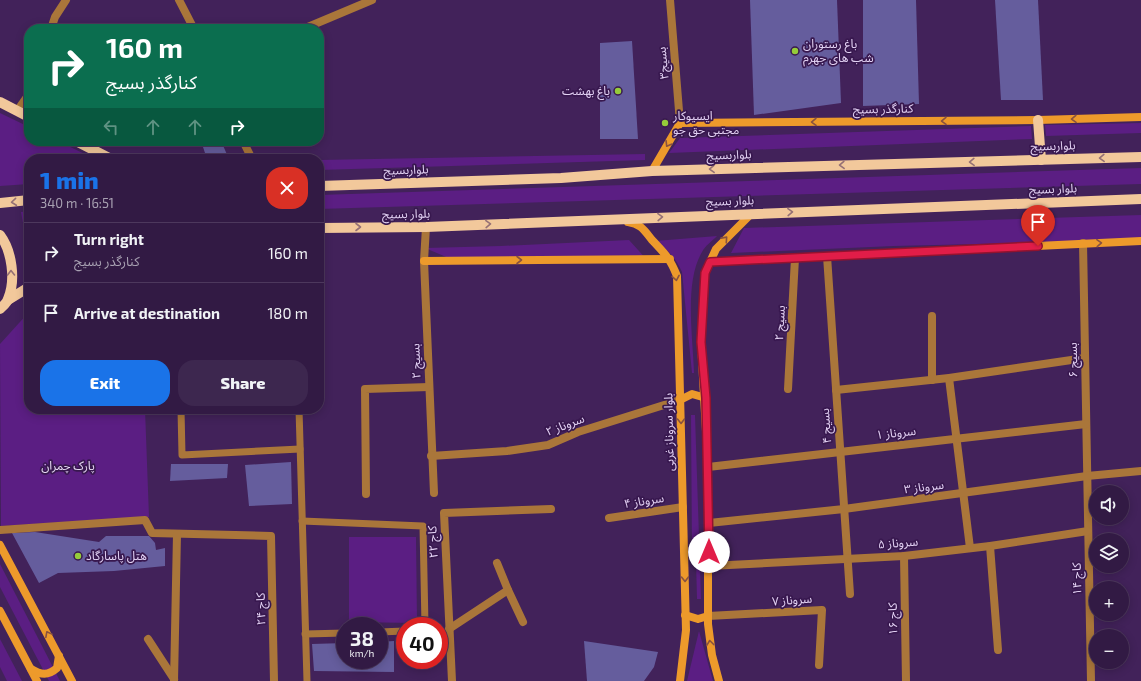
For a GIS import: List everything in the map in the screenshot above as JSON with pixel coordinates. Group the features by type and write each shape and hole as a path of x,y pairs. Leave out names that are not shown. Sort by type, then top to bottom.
{"main road":[{"path":"0,102 24,114"},
{"path":"1038,120 1041,160"},
{"path":"86,146 101,154"},
{"name":"بلواربسیج","path":"324,186 561,178 652,171 1141,157"},
{"name":"بلوار بسیج","path":"324,228 426,227 1141,199"},
{"path":"0,203 24,201"},
{"path":"0,235 11,260 11,285 8,300"},
{"path":"0,309 8,300 24,290"}],"street":[{"path":"53,24 55,17 66,0"},
{"path":"179,0 191,24"},
{"path":"315,24 372,0"},
{"name":"بسیج۳","path":"670,0 680,123"},
{"path":"17,111 24,101"},
{"name":"کنارگذر بسیج","path":"680,123 1038,120 1141,116"},
{"path":"652,171 680,123"},
{"path":"719,681 712,655 708,616 708,466 706,398 701,342 705,273 716,249 751,214"},
{"name":"بلوار سروناز غربی","path":"611,219 636,223 646,230 670,259 677,276 686,615 686,630 680,681"},
{"name":"بسیج ۲","path":"426,227 424,260 431,456 434,493"},
{"path":"710,262 1141,241"},
{"name":"بسیج ۶","path":"1083,243 1087,476"},
{"name":"بسیج ۴","path":"827,256 850,594"},
{"name":"بسیج ۲","path":"788,389 795,258"},
{"path":"424,260 670,259"},
{"path":"932,316 932,380"},
{"path":"836,390 949,378 1085,358"},
{"path":"949,378 962,494 970,548"},
{"path":"366,494 365,389 429,387"},
{"path":"680,400 692,394 706,398"},
{"name":"سروناز ۲","path":"431,456 507,451 548,445 578,432 680,400"},
{"name":"سروناز ۱","path":"708,466 1086,424"},
{"name":"سروناز ۳","path":"709,522 844,509 1087,476 1141,471"},
{"name":"کاج ۱۴","path":"1087,476 1091,681"},
{"name":"سروناز ۴","path":"609,518 683,507"},
{"name":"کاج ۲۲","path":"452,681 444,513 550,509"},
{"path":"0,530 145,520 152,534 177,534 174,680"},
{"name":"سروناز ۵","path":"708,566 904,556 990,546 1088,531"},
{"name":"کاج ۲۴","path":"177,534 271,536 274,681"},
{"path":"0,546 72,681"},
{"path":"990,546 998,650"},
{"name":"کاج ۱۶","path":"904,556 906,681"},
{"path":"497,564 523,622"},
{"path":"449,629 508,590"},
{"name":"سروناز ۷","path":"708,616 822,610 819,665"},
{"path":"0,611 37,681"},
{"path":"686,615 698,619 708,616"},
{"path":"148,639 174,680"},
{"path":"31,669 40,674 48,674 57,668 59,656"}],"lane":[{"path":"181,414 182,455 300,449"},
{"path":"299,414 307,681"},
{"path":"302,520 423,526 425,617"},
{"path":"305,634 336,633"}],"green space":[{"path":"0,113 24,125 24,146 68,146 85,154 24,154 24,184 0,186"},
{"path":"1141,123 1141,133 1046,136 1045,125"},
{"path":"1031,126 1032,139 669,153 680,138"},
{"path":"645,154 645,160 324,170 324,160"},
{"path":"1141,168 1141,184 324,209 324,195"},
{"path":"21,212 24,212 24,229"},
{"path":"1141,215 1141,240 894,246 731,253 744,228"},
{"path":"717,236 702,252 696,264 693,279 691,294 691,327 694,373 692,373 682,272 671,254 655,241"},
{"path":"629,240 649,262 458,262 425,248 501,246"},
{"name":"پارک چمران","path":"24,318 24,414 145,414 149,517 1,526 0,344"},
{"path":"691,415 695,415 701,599 697,599 696,561 692,552"},
{"path":"349,537 416,537 417,617 396,617 396,623 388,623 388,617 349,617"},
{"path":"0,564 60,681 49,681 0,587"},
{"path":"699,631 713,681 687,681"},
{"path":"0,639 22,681 7,681 0,667"}],"building":[{"name":"باغ رستوران شب های جهرم","path":"750,0 837,0 841,103 754,115"},
{"path":"863,0 916,0 919,104 863,106"},
{"path":"995,0 1038,0 1043,100 1001,100"},
{"name":"باغ بهشت","path":"632,41 638,139 600,139 600,43"},
{"path":"203,146 223,146 227,154 205,154"},
{"path":"291,462 292,504 249,506 245,465"},
{"path":"171,464 228,464 227,478 170,481"},
{"path":"35,532 99,542 106,536 149,536 155,543 156,550 165,548 165,566 114,571 58,573 39,583 12,533"},
{"path":"388,641 394,641 394,672 314,671 312,644 336,643 336,669 388,669"},
{"path":"584,641 658,652 654,667 644,681 587,681"}],"place":[{"name":"باغ رستوران شب های جهرم","path":"795,51"},
{"name":"باغ بهشت","path":"618,91"},
{"name":"ایسیوکار مجتبی حق جو","path":"665,123"},
{"name":"هتل پاسارگاد","path":"78,556"}],"route":[{"path":"709,552 706,398 701,342 705,273 710,262 1038,246"}]}
